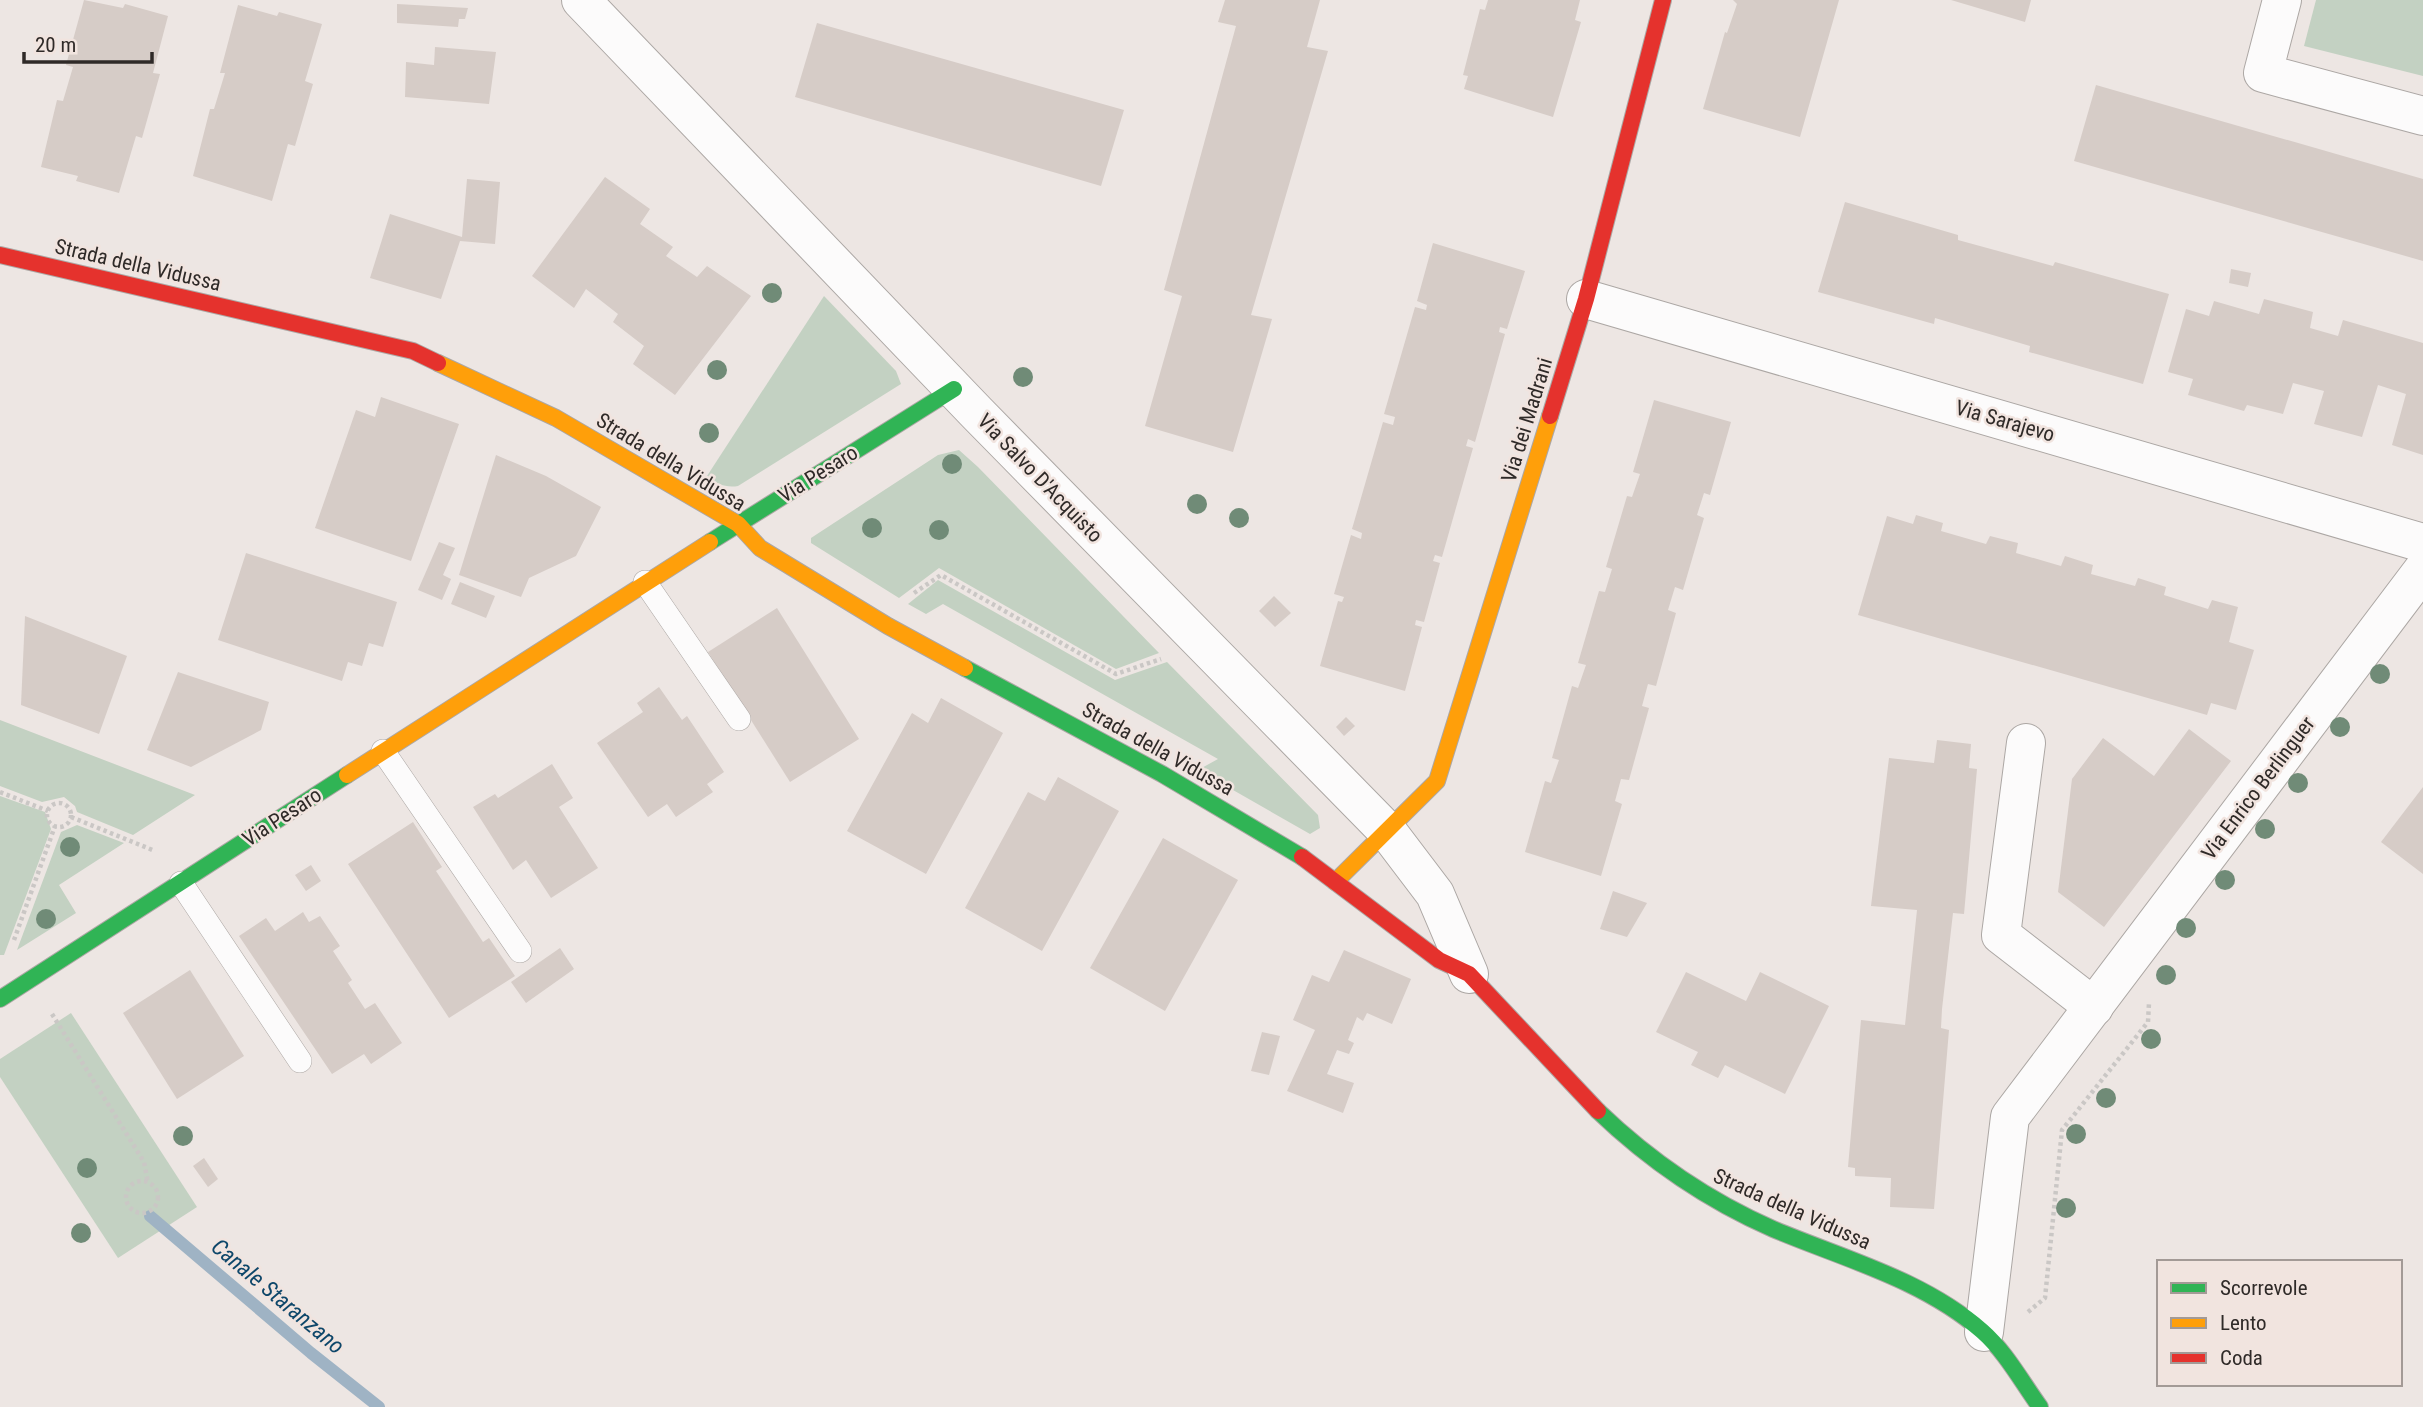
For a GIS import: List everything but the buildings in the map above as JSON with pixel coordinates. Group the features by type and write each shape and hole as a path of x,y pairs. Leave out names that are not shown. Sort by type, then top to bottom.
{"street":[{"name":"Via Salvo D'Acquisto","path":"581,0 954,389 1388,832 1435,894 1469,974"},
{"name":"Via dei Madrani","path":"1388,832 1437,781 1586,299 1663,0"},
{"path":"2282,0 2263,73 2423,116"},
{"name":"Strada della Vidussa","path":"0,255 413,351 556,418 738,524 760,548 888,626 1162,774 1297,853 1439,960 1469,974 1602,1117 1658,1164 1709,1197 1764,1224 1909,1285 1943,1303 1988,1338 2040,1407"},
{"name":"Via Sarajevo","path":"1586,299 2423,542"},
{"name":"Via Pesaro","path":"0,999 645,582 954,389"},
{"name":"Via Enrico Berlinguer","path":"1988,1338 2010,1117 2423,570"},
{"path":"2026,743 2001,935 2094,1007"},
{"path":"1335,882 1388,832"}],"lane":[{"path":"645,582 739,719"},
{"path":"383,751 520,951"},
{"path":"181,883 300,1061"}],"path":[{"path":"888,626 905,600 941,575 1116,674 1169,656"},
{"path":"0,792 48,811"},
{"path":"63,802 69,806 71,817 66,825 55,825 47,817 48,811 55,803 63,802"},
{"path":"71,817 160,853 181,883"},
{"path":"9,952 55,825"},
{"path":"32,980 144,1162 148,1183 158,1194 157,1203 143,1213 135,1211 127,1203 126,1193 132,1184 143,1181 148,1183"},
{"path":"1988,1338 2045,1298 2062,1129 2148,1023 2150,997"}],"green space":[{"path":"2316,0 2423,0 2423,76 2304,46"},
{"path":"824,296 896,371 901,384 738,486 725,486 714,481 707,476"},
{"path":"959,450 1159,653 1116,669 939,568 899,598 811,543 811,538 938,455"},
{"path":"938,580 1115,680 1167,662 1318,815 1320,828 1310,834 1198,770 1218,759 943,604 926,614 908,604"},
{"path":"0,720 195,795 133,835 77,812 75,806 64,797 42,802 0,786"},
{"path":"0,796 45,812 51,829 4,955 0,955"},
{"path":"77,825 124,843 59,885 76,913 17,950 61,832"},
{"path":"71,1013 197,1207 118,1258 0,1077 0,1059"}],"waterway":[{"name":"Canale Staranzano","path":"150,1216 379,1407"}],"traffic: fast":[{"path":"710,542 954,389"},
{"path":"965,668 1162,774 1302,857"},
{"path":"0,999 347,775"},
{"path":"1598,1111 1658,1162 1725,1205 1773,1229 1882,1272 1934,1297 1959,1313 1998,1348 2040,1407"}],"traffic: slow":[{"path":"438,363 556,418 738,524 760,548 888,626 965,668"},
{"path":"1335,882 1437,781 1550,416"},
{"path":"347,775 710,542"}],"traffic: jam":[{"path":"1550,416 1586,299 1663,0"},
{"path":"0,255 413,351 438,363"},
{"path":"1302,857 1439,960 1469,974 1598,1111"}]}
